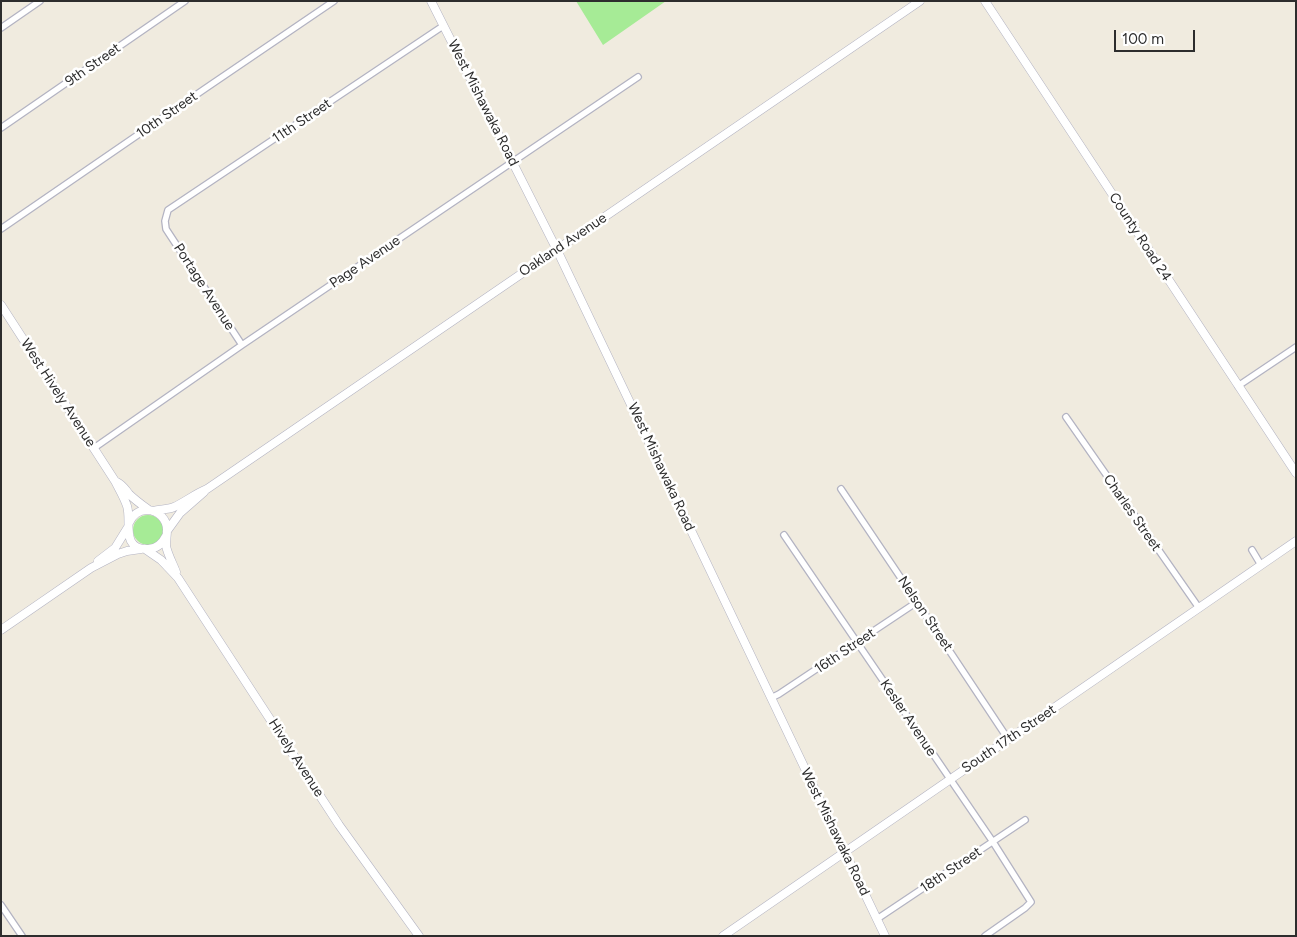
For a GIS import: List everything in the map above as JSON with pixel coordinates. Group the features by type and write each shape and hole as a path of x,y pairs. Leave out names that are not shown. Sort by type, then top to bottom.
{"street":[{"path":"1,28 40,1"},
{"name":"9th Street","path":"1,128 185,1"},
{"name":"10th Street","path":"1,229 334,1"},
{"name":"West Mishawaka Road","path":"431,1 557,250 885,936"},
{"name":"Oakland Avenue","path":"151,510 167,509 175,506 206,489 920,1"},
{"name":"County Road 24","path":"985,1 1296,473"},
{"name":"11th Street","path":"166,229 165,221 168,210 444,26"},
{"name":"Page Avenue","path":"94,448 242,345 638,77"},
{"name":"Portage Avenue","path":"166,229 242,345"},
{"name":"West Hively Avenue","path":"1,305 116,481"},
{"path":"1238,386 1296,346"},
{"name":"Charles Street","path":"1066,417 1199,608"},
{"name":"Hively Avenue","path":"116,481 122,484 136,500 164,518 167,525 166,545 178,578"},
{"name":"Hively Avenue","path":"116,481 127,507 130,540 161,560 178,578 348,838 418,936"},
{"name":"Oakland Avenue","path":"167,534 180,513 200,497 206,489"},
{"name":"Nelson Street","path":"841,489 1008,739"},
{"path":"91,568 114,548 136,513 142,510 151,510"},
{"path":"1,630 91,568 127,550 158,547 167,534"},
{"name":"Kesler Avenue","path":"784,535 993,842 1031,902 985,936"},
{"name":"South 17th Street","path":"723,936 1296,540"},
{"path":"1252,550 1261,565"},
{"name":"16th Street","path":"771,698 918,602"},
{"name":"18th Street","path":"877,919 1025,820"},
{"path":"1,905 22,936"}],"green space":[{"path":"576,1 666,1 603,45"},
{"path":"148,515 154,516 162,524 162,536 154,544 148,545 142,544 134,536 133,530 134,524 142,516"}]}
